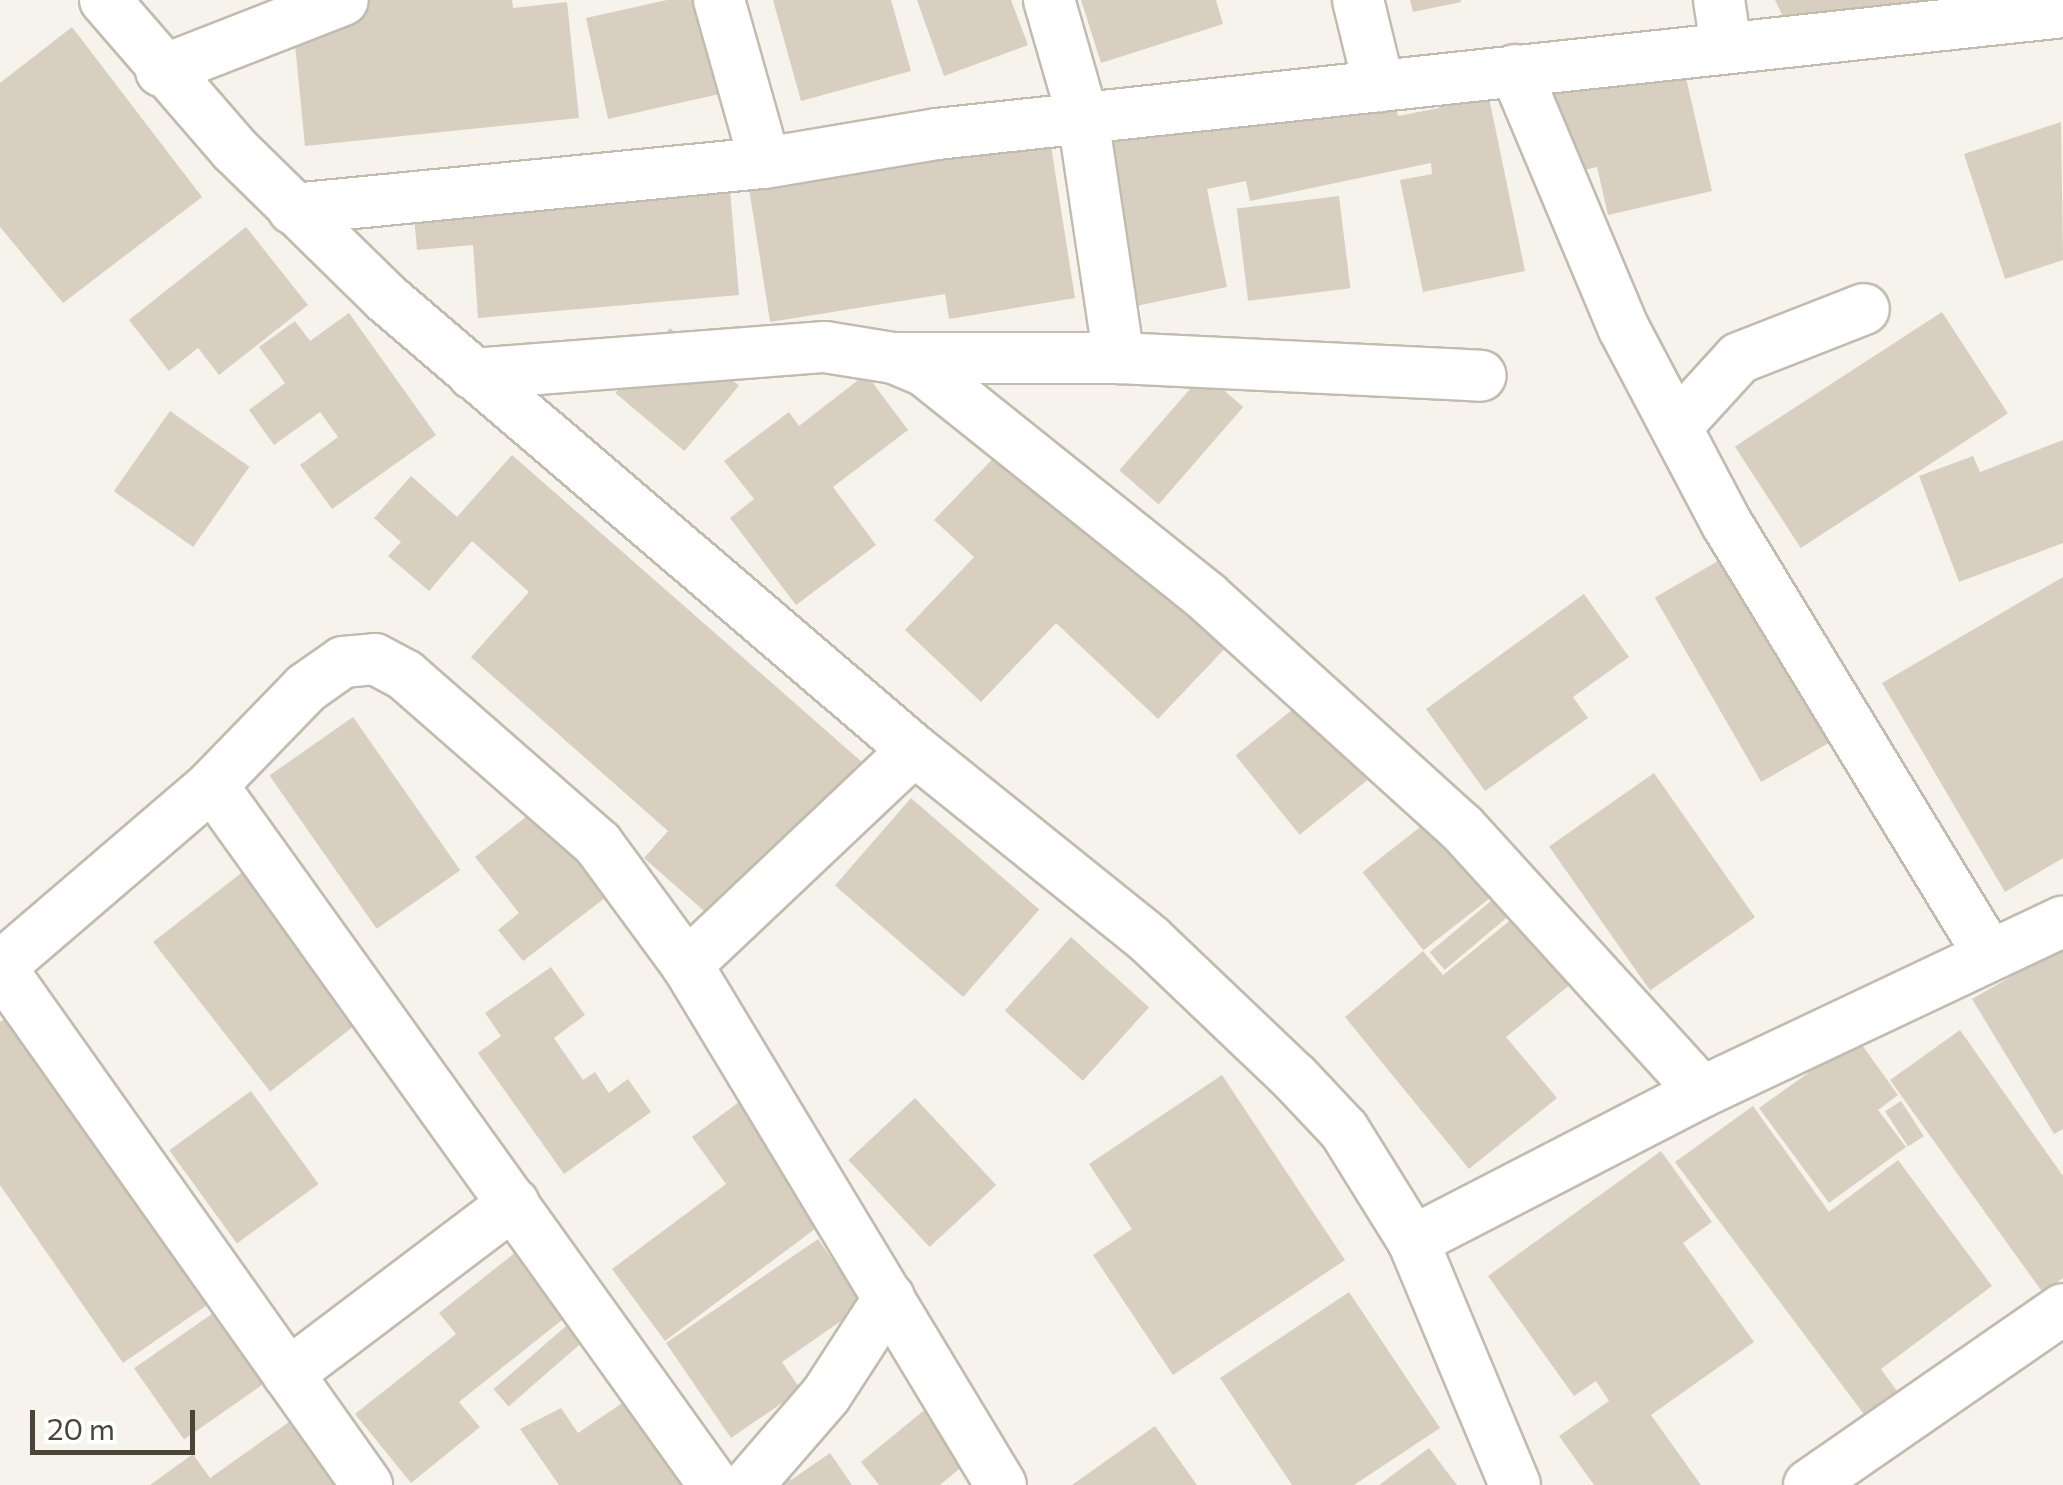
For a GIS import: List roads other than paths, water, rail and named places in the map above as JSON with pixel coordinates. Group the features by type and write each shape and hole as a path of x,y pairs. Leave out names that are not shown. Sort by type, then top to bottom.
{"street":[{"path":"105,0 161,71 293,209 472,374 914,750 1150,940 1294,1076 1354,1144 1413,1241 1515,1485"},
{"path":"161,71 343,0"},
{"path":"719,0 766,163"},
{"path":"1049,0 1083,118 1119,358"},
{"path":"1358,0 1379,86"},
{"path":"293,209 766,163 937,134 1514,70 1722,22 2063,12"},
{"path":"1514,70 1623,327 1727,524 1988,953"},
{"path":"1676,427 1739,358 1864,309"},
{"path":"472,374 825,347 894,358 1119,358 1481,376"},
{"path":"894,358 925,371 1207,597 1461,827 1702,1092"},
{"path":"367,1485 0,967 212,785 306,688 343,662 374,659 405,675 598,844 687,965 1002,1485"},
{"path":"687,965 914,750"},
{"path":"212,785 714,1485"},
{"path":"1413,1241 1702,1092 1988,953 2063,921"},
{"path":"288,1374 514,1203"},
{"path":"748,1485 826,1395 890,1298"},
{"path":"1809,1485 2063,1309"}]}
